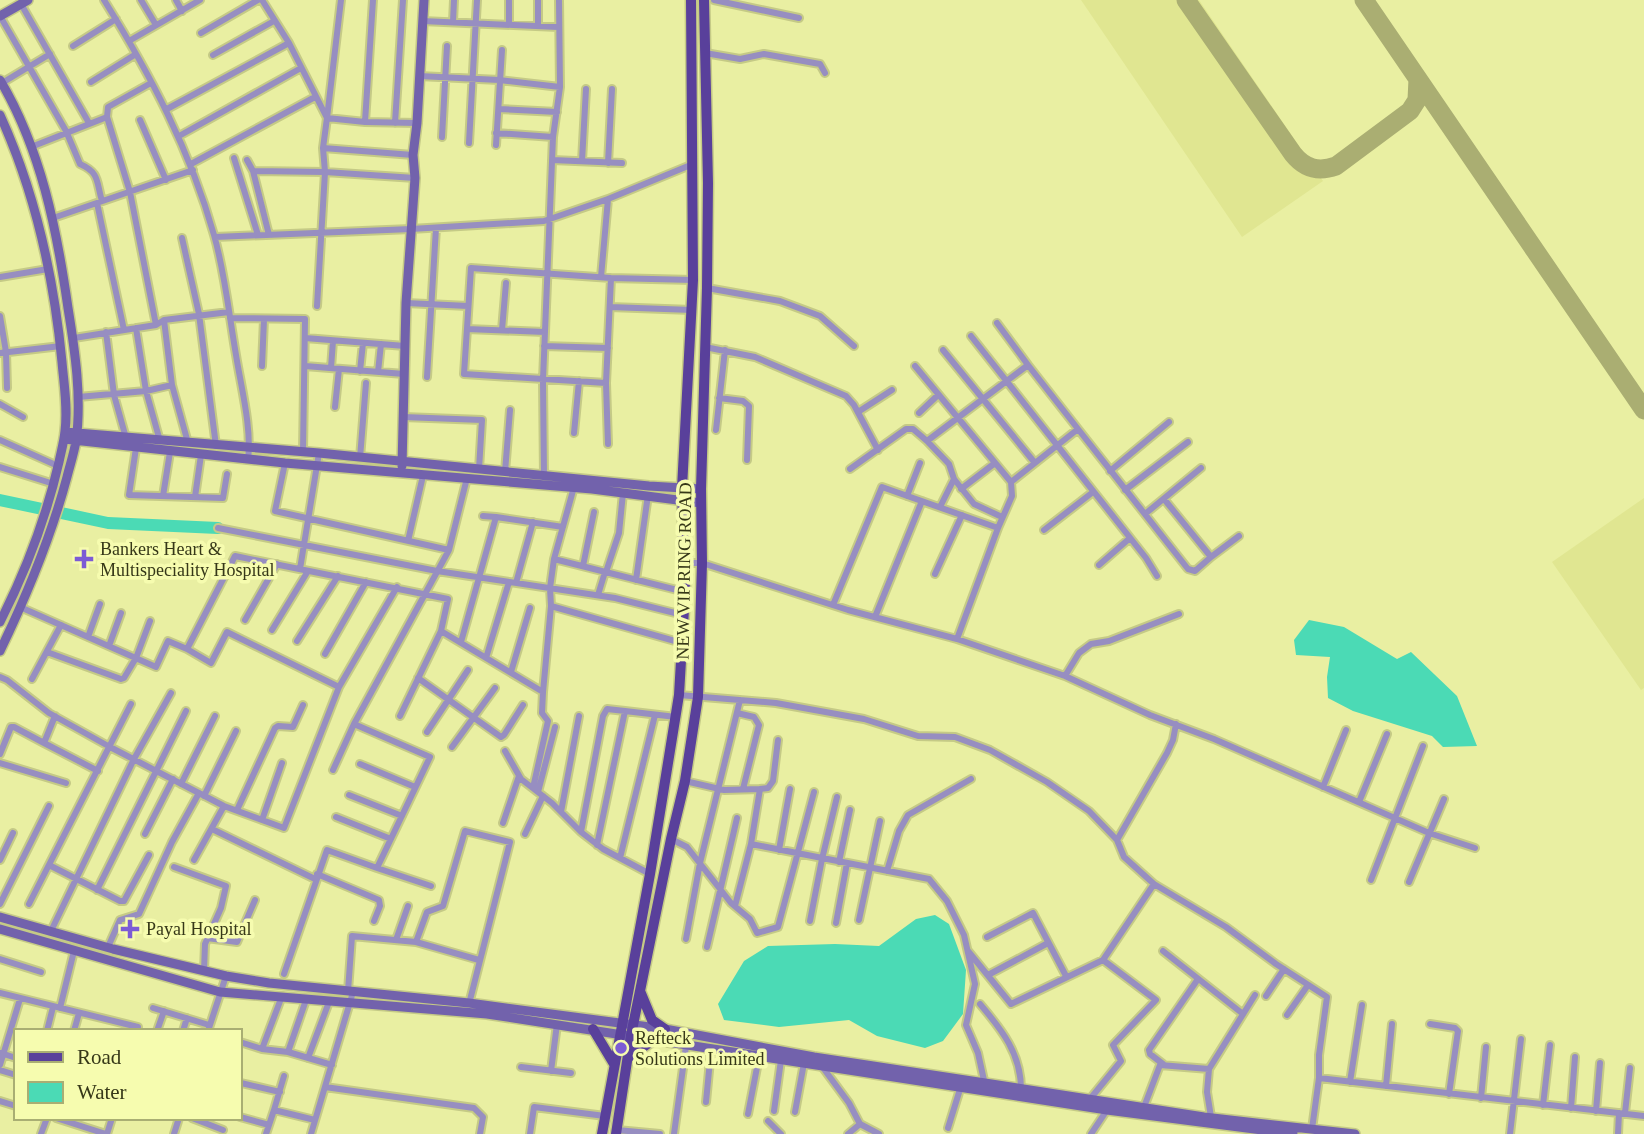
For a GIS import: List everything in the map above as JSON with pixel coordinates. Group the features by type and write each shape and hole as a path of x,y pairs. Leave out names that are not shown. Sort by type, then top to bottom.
{"main road":[{"name":"NEW VIP RING ROAD","path":"617,1132 628,1058 627,1029 679,695 684,592 682,494 693,281 691,0"},
{"name":"NEW VIP RING ROAD","path":"602,1134 614,1064 640,990 685,781 698,696 707,288 704,0"},
{"path":"640,990 652,1020 665,1029"},
{"path":"593,1029 614,1064"},
{"path":"628,1058 653,1040"}],"street":[{"path":"104,0 167,109 192,167 215,237 250,449 248,460"},
{"path":"141,0 156,25"},
{"path":"176,0 182,11"},
{"path":"129,41 201,0"},
{"path":"201,33 260,0 289,43 327,118"},
{"path":"317,306 325,172 323,148 341,0"},
{"path":"365,122 373,0"},
{"path":"395,123 403,0"},
{"path":"402,468 405,346 415,177 413,155 424,0"},
{"path":"453,22 454,0"},
{"path":"469,143 477,0"},
{"path":"509,0 509,24"},
{"path":"538,0 538,25"},
{"path":"544,480 544,346 553,136 560,86 559,0"},
{"path":"714,0 744,3 799,18"},
{"path":"89,123 50,54 25,2 0,16 66,131 80,164 89,167 94,174 124,330"},
{"path":"73,46 116,19"},
{"path":"213,55 274,21"},
{"path":"422,21 558,27"},
{"path":"167,109 289,43"},
{"path":"442,137 447,46"},
{"path":"496,145 502,50"},
{"path":"705,53 740,59 764,54 820,64 825,74"},
{"path":"0,622 56,492 76,437 78,397 74,338 52,218 31,147 1,82 50,54"},
{"path":"91,82 136,54"},
{"path":"178,135 301,68"},
{"path":"419,76 560,86"},
{"path":"151,83 108,107 107,117 130,192 156,325"},
{"path":"582,161 586,89"},
{"path":"608,163 612,89"},
{"path":"52,218 166,180 316,97"},
{"path":"499,109 557,112"},
{"path":"0,115 17,154 44,247 61,346 66,402 65,436 58,466 48,541 0,651"},
{"path":"31,147 107,117"},
{"path":"327,118 417,123"},
{"path":"140,120 166,180"},
{"path":"496,133 553,136"},
{"path":"323,148 413,155"},
{"path":"234,158 258,235"},
{"path":"247,160 253,171 269,235"},
{"path":"552,160 622,163"},
{"path":"215,237 436,228 549,219 608,199 692,164"},
{"path":"253,171 415,177"},
{"path":"601,277 608,199"},
{"path":"427,377 436,228"},
{"path":"182,238 199,314 216,446"},
{"path":"0,277 48,268"},
{"path":"606,383 464,374 471,268 693,281"},
{"path":"608,444 606,383 611,278"},
{"path":"502,330 506,283"},
{"path":"707,288 790,304 820,316 853,346"},
{"path":"407,303 468,306"},
{"path":"610,307 692,310"},
{"path":"74,338 156,325 164,320 199,314 305,319 303,452"},
{"path":"0,316 7,388"},
{"path":"262,366 264,319"},
{"path":"164,320 172,385 188,443"},
{"path":"997,323 1191,572 1240,536"},
{"path":"136,328 146,391 160,441"},
{"path":"467,329 545,332"},
{"path":"106,332 114,395 126,438"},
{"path":"971,336 1157,576"},
{"path":"305,338 405,346"},
{"path":"333,341 335,407"},
{"path":"360,370 363,343"},
{"path":"378,372 382,344"},
{"path":"3,353 61,346"},
{"path":"544,346 608,348"},
{"path":"705,348 763,360 846,396 851,399 878,450"},
{"path":"716,430 725,350"},
{"path":"943,350 1035,463"},
{"path":"927,440 1028,365"},
{"path":"305,366 404,374"},
{"path":"915,366 1011,482 1012,496 957,639"},
{"path":"574,433 579,381"},
{"path":"360,459 366,383"},
{"path":"78,397 146,391 172,385"},
{"path":"858,412 892,390"},
{"path":"919,413 938,395"},
{"path":"719,398 743,401 749,406 747,460"},
{"path":"0,404 23,417"},
{"path":"505,472 510,410"},
{"path":"403,417 482,420 479,469"},
{"path":"1110,471 1170,422"},
{"path":"850,469 909,427 927,440 949,464 954,479 974,504 1002,517"},
{"path":"1011,482 1078,429"},
{"path":"65,436 319,453 467,478 544,480 682,494 701,503"},
{"path":"76,437 136,448 317,466 479,469 574,487 623,493 682,494 701,489"},
{"path":"0,440 58,466"},
{"path":"1125,490 1188,442"},
{"path":"136,448 128,495 223,498 227,474"},
{"path":"163,496 170,452"},
{"path":"300,569 319,453"},
{"path":"195,497 201,455"},
{"path":"285,463 275,511 449,550"},
{"path":"907,496 920,463"},
{"path":"961,489 995,463"},
{"path":"0,467 56,492"},
{"path":"1144,514 1201,468"},
{"path":"332,770 354,724 449,550 467,478"},
{"path":"940,507 954,479"},
{"path":"408,541 422,480"},
{"path":"538,792 548,721 542,713 551,606 550,588 554,559 574,487"},
{"path":"834,606 882,487 998,528"},
{"path":"1044,530 1093,492"},
{"path":"598,595 619,533 623,493"},
{"path":"636,580 648,495"},
{"path":"1164,499 1211,556"},
{"path":"876,617 922,501"},
{"path":"583,566 594,512"},
{"path":"935,574 962,515"},
{"path":"483,516 563,527"},
{"path":"461,642 496,517"},
{"path":"486,657 533,522"},
{"path":"218,528 437,571 598,595 682,615"},
{"path":"1099,565 1130,538"},
{"path":"187,649 235,556 449,599 442,631 400,716"},
{"path":"554,559 684,592"},
{"path":"684,563 702,563 834,606 957,639 1065,676 1150,715 1429,833 1475,848"},
{"path":"245,620 277,564"},
{"path":"272,631 308,571"},
{"path":"297,640 338,576"},
{"path":"325,654 366,582"},
{"path":"0,677 55,716 110,747 224,806 284,828 339,687 397,587"},
{"path":"88,637 100,604"},
{"path":"551,606 682,643"},
{"path":"20,607 156,667 168,641 211,663 226,632 339,687"},
{"path":"511,672 530,608"},
{"path":"109,646 121,613"},
{"path":"1065,676 1079,653 1091,644 1109,641 1179,614"},
{"path":"47,652 121,680 136,658 150,621"},
{"path":"32,679 61,625"},
{"path":"442,631 543,692"},
{"path":"427,732 468,670"},
{"path":"418,678 501,737 523,705"},
{"path":"452,747 495,688"},
{"path":"51,931 134,759 171,693"},
{"path":"679,695 776,702 864,719 918,736 955,737 990,750 1047,782 1089,811 1116,840 1124,857 1154,884 1226,927 1327,997 1319,1055 1315,1131"},
{"path":"687,939 700,863 740,700"},
{"path":"29,904 131,704"},
{"path":"237,810 275,728 293,727 303,705"},
{"path":"581,832 603,716 607,709 676,717"},
{"path":"97,890 186,711"},
{"path":"597,845 625,712"},
{"path":"737,713 754,717 759,725 743,789"},
{"path":"620,858 655,715"},
{"path":"44,743 55,716"},
{"path":"181,784 215,716"},
{"path":"561,812 579,716"},
{"path":"354,724 430,757 377,868"},
{"path":"1116,840 1174,740 1176,724"},
{"path":"0,754 10,727 14,727 98,771"},
{"path":"525,834 555,727"},
{"path":"1323,787 1346,730"},
{"path":"108,947 120,920 139,914 172,842 236,731"},
{"path":"1359,802 1387,734"},
{"path":"685,781 718,788 768,788 773,781 778,740"},
{"path":"1371,880 1423,746"},
{"path":"505,751 519,776 581,832 597,845 650,874"},
{"path":"0,763 66,783"},
{"path":"262,820 282,763"},
{"path":"360,764 415,787"},
{"path":"503,822 519,776"},
{"path":"145,834 173,779"},
{"path":"887,871 898,831 908,815 971,779"},
{"path":"735,906 751,844 760,789"},
{"path":"779,850 790,789"},
{"path":"671,839 687,847 721,890 750,919 757,933 778,928 814,792"},
{"path":"349,795 402,816"},
{"path":"810,921 836,797"},
{"path":"1409,882 1444,799"},
{"path":"0,904 49,806"},
{"path":"194,860 224,806"},
{"path":"836,923 849,810"},
{"path":"336,817 391,839"},
{"path":"707,947 737,818"},
{"path":"859,920 880,821"},
{"path":"212,829 316,877 379,901 380,906 374,920"},
{"path":"416,943 427,912 443,906 465,831 510,842 468,1008"},
{"path":"0,860 3,844 13,833"},
{"path":"751,844 929,879 947,901 964,935 975,984 966,1025 978,1053 984,1086"},
{"path":"284,974 327,850 431,886"},
{"path":"49,865 124,901 149,855"},
{"path":"174,867 226,886 205,944 204,971"},
{"path":"967,950 1011,1004 1102,960 1154,884"},
{"path":"207,939 237,943 255,900"},
{"path":"396,940 408,905"},
{"path":"987,937 1033,913 1066,976"},
{"path":"0,917 204,971 282,985 350,991 627,1029 653,1040 686,1046 961,1086 1021,1089 1090,1099 1144,1107 1207,1123 1355,1134"},
{"path":"0,929 220,992 330,1002 468,1008 593,1029 665,1029 1107,1110 1293,1134"},
{"path":"311,1134 351,1003 352,936 416,943 479,960"},
{"path":"988,975 1048,943"},
{"path":"48,1029 74,951"},
{"path":"1163,951 1243,1014"},
{"path":"0,959 41,972"},
{"path":"1090,1099 1121,1062 1114,1045 1156,1000 1102,960"},
{"path":"1266,996 1284,969"},
{"path":"153,1008 187,1018 208,1028 226,976"},
{"path":"1198,979 1149,1051 1163,1064 1209,1069"},
{"path":"1287,1015 1308,985"},
{"path":"0,993 138,1029"},
{"path":"1200,1134 1207,1123 1209,1069 1255,995"},
{"path":"262,1049 282,996"},
{"path":"0,1068 2,1053 20,999"},
{"path":"288,1052 306,1000"},
{"path":"308,1058 330,1002"},
{"path":"980,1004 1002,1030 1011,1046 1021,1073 1021,1089"},
{"path":"1350,1082 1362,1005"},
{"path":"158,1029 164,1011"},
{"path":"75,1029 79,1013"},
{"path":"184,1029 187,1018"},
{"path":"112,1029 114,1021"},
{"path":"551,1071 557,1024"},
{"path":"1386,1086 1392,1024"},
{"path":"1430,1024 1455,1028 1458,1031 1449,1094"},
{"path":"1510,1134 1521,1038"},
{"path":"242,1043 332,1065"},
{"path":"1544,1105 1550,1045"},
{"path":"674,1134 686,1046"},
{"path":"1481,1098 1486,1047"},
{"path":"706,1102 711,1050"},
{"path":"748,1114 759,1056"},
{"path":"814,1057 844,1095 860,1124 879,1134"},
{"path":"1571,1108 1575,1057"},
{"path":"774,1111 781,1059"},
{"path":"795,1112 804,1063"},
{"path":"1596,1111 1601,1063"},
{"path":"1144,1107 1159,1067 1163,1064"},
{"path":"521,1067 571,1073"},
{"path":"1618,1134 1630,1068"},
{"path":"266,1134 284,1076"},
{"path":"1319,1078 1644,1116"},
{"path":"242,1083 280,1092"},
{"path":"948,1128 961,1086"},
{"path":"325,1087 474,1108 483,1117 480,1134"},
{"path":"530,1134 534,1107 605,1116"},
{"path":"274,1110 315,1120"},
{"path":"1091,1134 1107,1110"},
{"path":"242,1118 269,1125"},
{"path":"62,1120 106,1134"},
{"path":"206,1121 223,1130"},
{"path":"768,1121 781,1134"},
{"path":"848,1134 860,1124"},
{"path":"617,1132 660,1134"}],"shaded area":[{"path":"1081,0 1199,0 1323,181 1242,237"},
{"path":"1644,498 1644,688 1641,690 1552,562"}],"water":[{"path":"1309,620 1344,627 1397,659 1411,652 1457,696 1477,746 1443,747 1432,736 1353,711 1328,698 1330,657 1296,655 1294,640"},
{"path":"935,915 949,924 966,970 963,1014 943,1041 925,1048 877,1036 849,1020 779,1027 724,1020 718,1004 744,961 768,946 879,946 916,919"}],"waterway":[{"path":"0,500 108,523 218,528"}],"taxiway":[{"path":"1186,0 1293,154 1302,163 1313,168 1336,166 1410,111 1417,100 1418,79"},
{"path":"1364,0 1644,410"}],"place":[{"name":"Bankers Heart & Multispeciality Hospital","path":"84,559"},
{"name":"Payal Hospital","path":"130,929"},
{"name":"Refteck Solutions Limited","path":"621,1048"}]}
